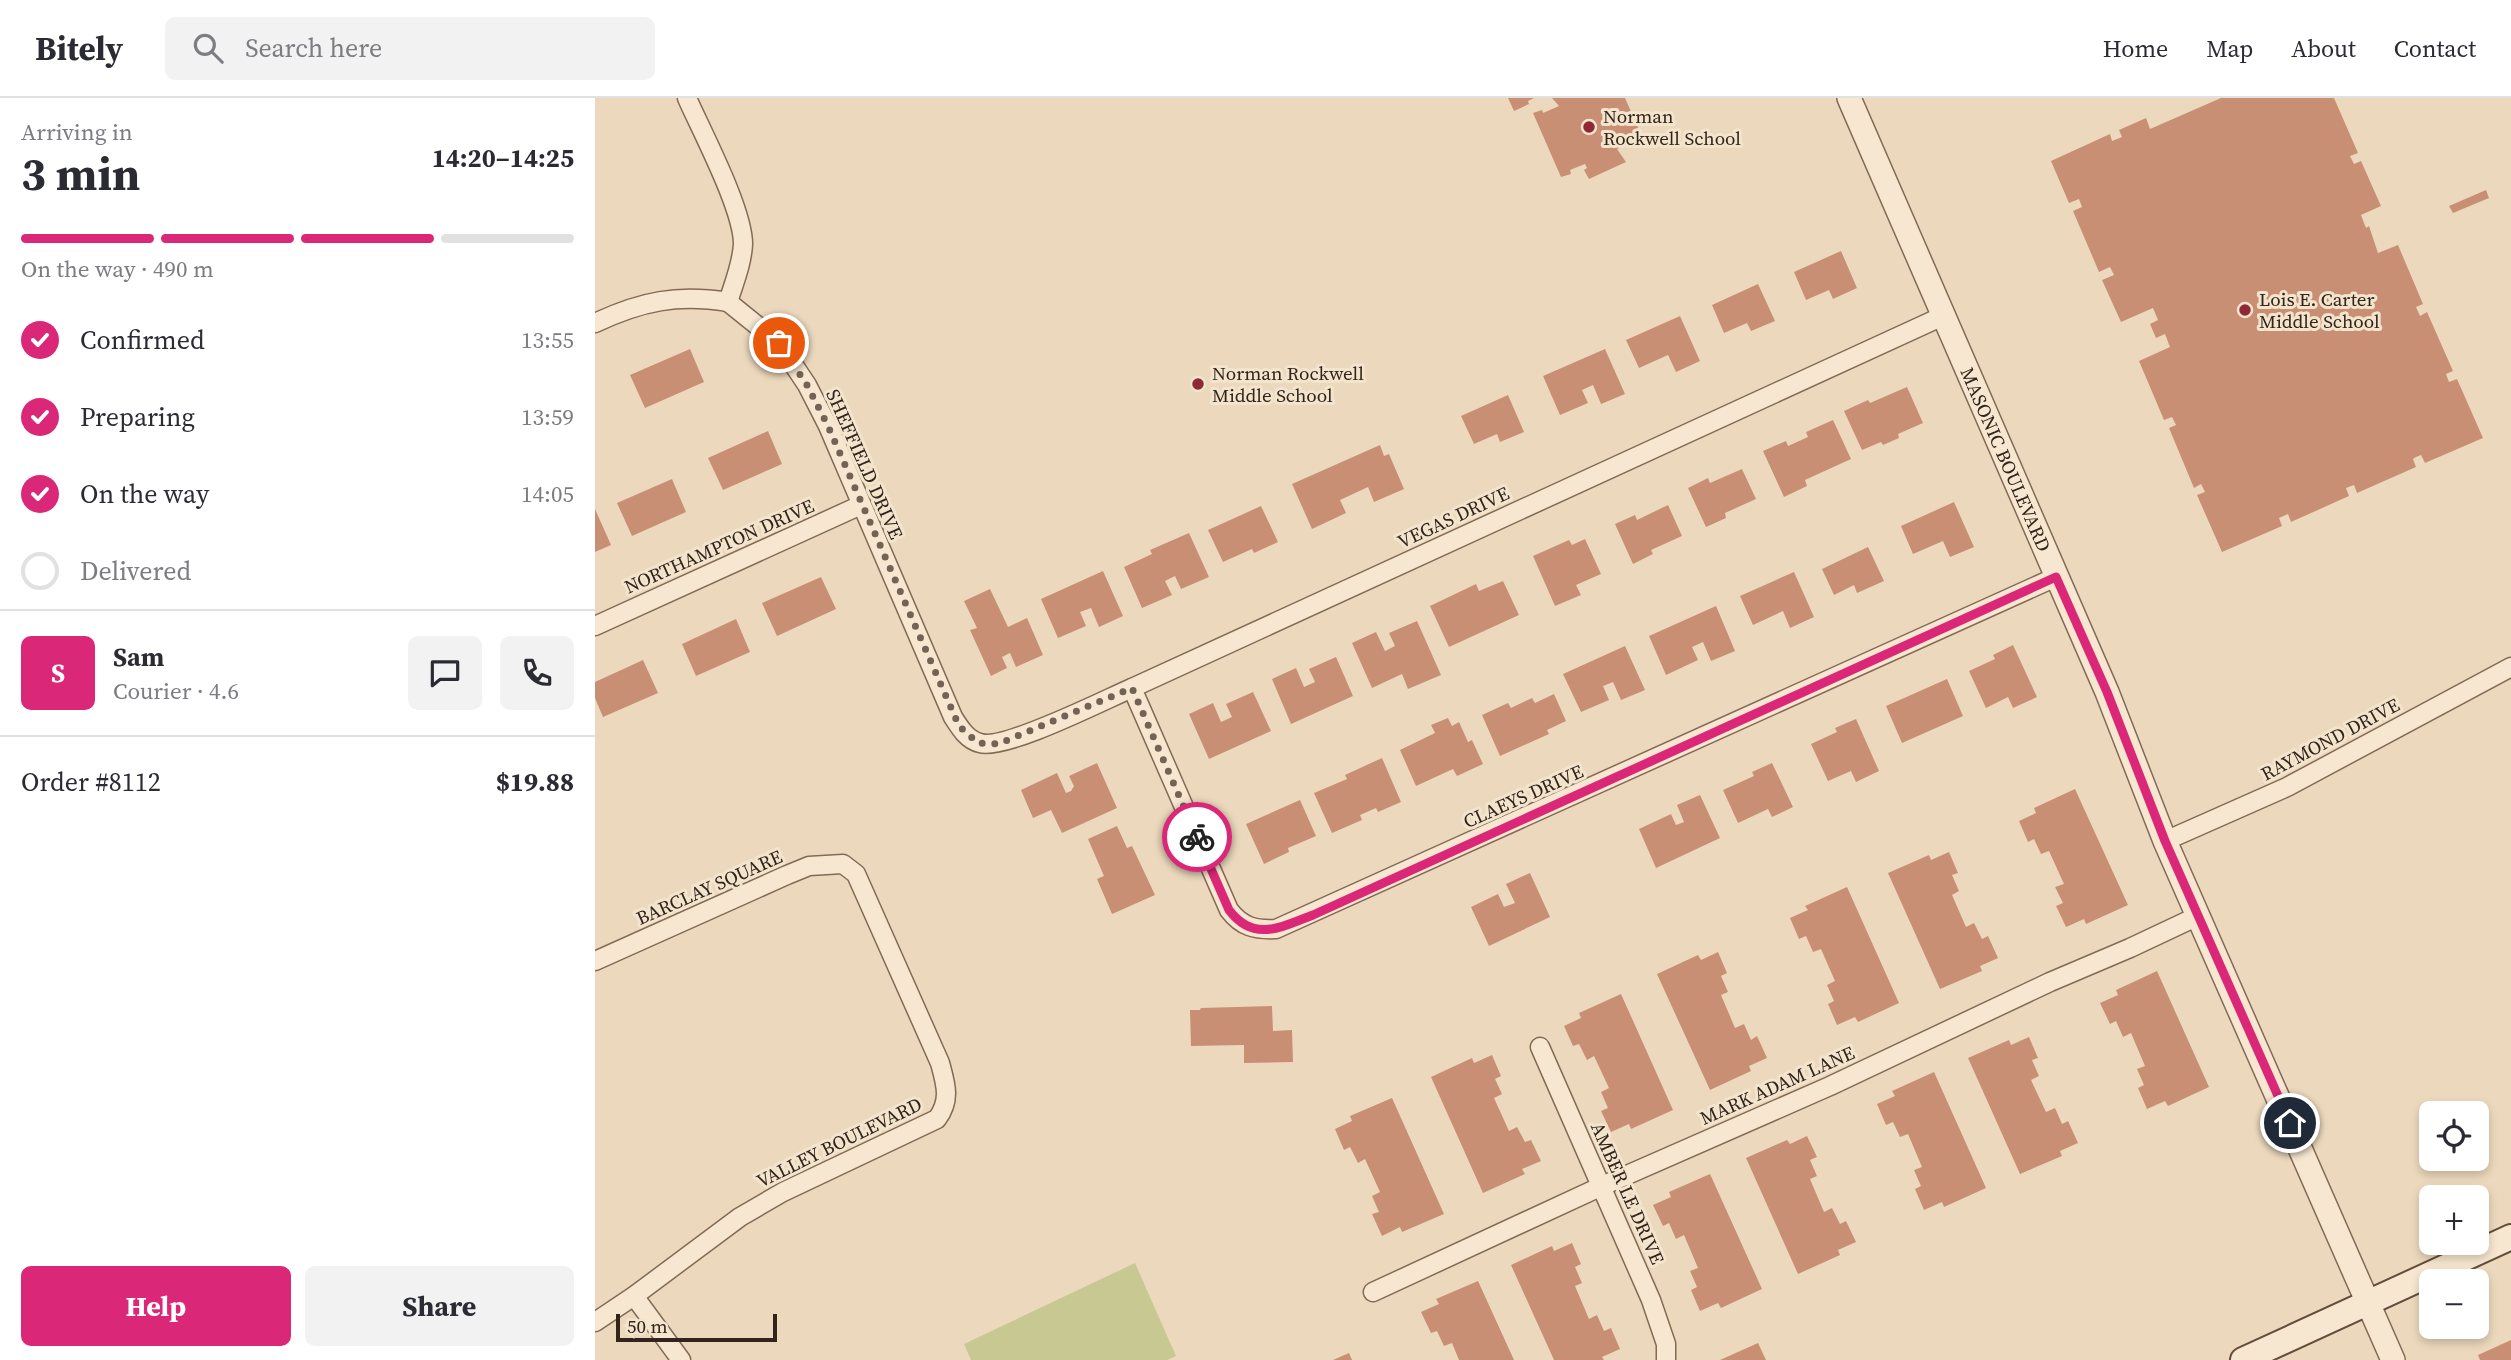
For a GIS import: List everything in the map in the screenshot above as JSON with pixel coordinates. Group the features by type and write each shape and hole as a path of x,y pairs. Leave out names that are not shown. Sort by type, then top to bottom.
{"main road":[{"path":"2243,1360 2511,1237"}],"street":[{"path":"595,323 658,300 700,298 728,302 739,267 743,244 741,228 687,98"},
{"name":"MASONIC BOULEVARD","path":"1849,98 2107,692 2165,841 2393,1360"},
{"name":"SHEFFIELD DRIVE","path":"728,302 779,343 793,362 828,426 953,717 967,736 978,743"},
{"name":"VEGAS DRIVE","path":"978,743 987,745 1010,741 1132,688 1943,316"},
{"name":"NORTHAMPTON DRIVE","path":"595,626 861,505"},
{"name":"CLAEYS DRIVE","path":"1132,688 1229,910 1247,927 1258,930 1276,929 1313,915 2056,577"},
{"name":"RAYMOND DRIVE","path":"2165,841 2287,787 2511,667"},
{"name":"BARCLAY SQUARE","path":"595,961 809,866 843,864"},
{"name":"VALLEY BOULEVARD","path":"634,1296 740,1217 852,1158 925,1126 937,1119 945,1108 947,1088 940,1063 856,874 843,864"},
{"name":"MARK ADAM LANE","path":"1373,1292 2198,916"},
{"name":"AMBER LE DRIVE","path":"1539,1047 1651,1300 1666,1344 1666,1360"},
{"path":"595,1322 634,1296 681,1360"}],"green space":[{"path":"1135,1263 1176,1356 1167,1360 971,1360 964,1344"}],"building":[{"path":"1508,98 1534,98 1528,101 1529,104 1514,111"},
{"name":"Norman Rockwell School","path":"1552,98 1625,98 1644,141 1634,146 1633,142 1617,149 1626,162 1589,179 1584,170 1587,168 1585,164 1570,170 1571,174 1561,177 1533,113 1542,110 1543,113 1559,106"},
{"path":"2221,98 2334,98 2358,153 2350,156 2354,164 2361,161 2381,206 2361,215 2366,228 2369,226 2378,253 2398,245 2423,304 2416,307 2420,316 2427,312 2453,371 2446,374 2449,382 2457,379 2483,438 2425,463 2421,455 2416,457 2413,459 2416,467 2357,493 2354,485 2346,488 2349,496 2291,522 2288,514 2279,518 2282,526 2222,552 2197,495 2205,492 2201,484 2194,488 2169,428 2176,425 2172,417 2164,420 2139,361 2170,347 2165,334 2156,338 2150,324 2158,320 2153,308 2121,322 2102,280 2114,275 2110,267 2099,272 2073,211 2082,207 2079,199 2069,203 2051,161 2110,134 2112,141 2122,137 2119,130 2146,118 2150,129"},
{"path":"2486,190 2489,198 2453,213 2449,206"},
{"path":"1841,251 1857,288 1833,299 1829,290 1806,300 1794,272"},
{"path":"1758,284 1775,321 1751,331 1747,323 1724,333 1712,305"},
{"path":"1680,316 1700,361 1676,372 1668,355 1639,368 1626,340"},
{"path":"690,349 704,382 645,408 630,375"},
{"path":"1605,349 1625,394 1601,404 1593,385 1582,390 1588,403 1560,415 1543,376"},
{"path":"1907,387 1923,423 1898,434 1899,438 1862,450 1844,411"},
{"path":"1508,395 1524,432 1500,442 1497,434 1474,444 1461,416"},
{"path":"1833,420 1851,459 1805,480 1807,486 1784,497 1763,451 1786,441 1788,446 1808,437 1806,432"},
{"path":"768,431 782,464 723,490 708,458"},
{"path":"1380,445 1384,456 1389,454 1404,489 1374,502 1368,487 1340,500 1346,513 1312,529 1292,484"},
{"path":"1742,469 1756,499 1725,513 1726,518 1706,527 1688,488 1708,478 1710,483"},
{"path":"672,479 686,512 632,536 617,503"},
{"path":"1954,502 1974,547 1950,557 1943,541 1913,554 1901,526"},
{"path":"1668,505 1682,536 1651,550 1653,554 1633,564 1615,524 1635,515 1637,520"},
{"path":"1261,506 1278,542 1254,553 1252,549 1223,562 1208,530"},
{"path":"595,509 611,545 595,552"},
{"path":"1189,533 1209,577 1181,589 1175,576 1165,581 1172,595 1142,608 1124,567 1152,554 1150,550"},
{"path":"1585,539 1601,574 1576,585 1581,595 1555,606 1533,556 1569,540 1572,545"},
{"path":"1868,547 1884,581 1857,593 1854,585 1834,595 1822,569"},
{"path":"1103,571 1123,616 1099,627 1091,608 1080,612 1086,626 1058,638 1041,599"},
{"path":"1794,572 1814,617 1790,628 1783,611 1753,625 1740,596"},
{"path":"821,577 836,609 777,636 762,603"},
{"path":"1503,581 1519,615 1449,647 1430,606 1476,584 1479,591"},
{"path":"990,589 1008,627 1027,618 1043,655 1016,667 1010,653 1002,657 1007,668 991,676 970,630 977,628 964,601"},
{"path":"1716,606 1735,651 1711,661 1703,642 1692,647 1698,660 1666,675 1649,636"},
{"path":"736,619 750,652 696,676 682,644"},
{"path":"1417,621 1441,675 1408,689 1402,674 1372,688 1352,643 1376,632 1385,651 1395,646 1389,633"},
{"path":"2013,645 2037,697 2013,708 2008,697 1986,708 1969,671 1995,659 1993,655"},
{"path":"1625,646 1645,690 1621,700 1613,682 1603,686 1609,700 1581,712 1563,674"},
{"path":"1336,657 1353,696 1291,724 1272,679 1296,668 1304,687 1315,682 1309,669"},
{"path":"643,660 658,693 603,717 595,698 595,682"},
{"path":"1947,679 1963,716 1902,743 1886,706"},
{"path":"1253,692 1271,731 1209,759 1189,714 1213,703 1221,722 1232,717 1226,704"},
{"path":"1554,694 1566,721 1547,730 1549,734 1500,756 1482,715 1508,703 1511,708 1532,698 1535,703"},
{"path":"1448,718 1452,726 1459,722 1468,742 1472,740 1483,764 1457,776 1453,769 1416,786 1400,750 1435,733 1431,725"},
{"path":"1856,719 1879,771 1856,782 1851,771 1828,781 1811,744 1837,732 1835,728"},
{"path":"1382,758 1401,802 1378,812 1376,808 1360,815 1362,820 1332,833 1314,793 1347,779 1345,775"},
{"path":"1097,763 1117,808 1062,833 1051,810 1033,818 1021,790 1057,773 1066,793 1074,786 1069,776"},
{"path":"1772,763 1793,807 1772,817 1768,809 1738,823 1723,790 1754,776 1752,772"},
{"path":"2075,789 2128,905 2086,924 2084,919 2066,927 2056,906 2063,903 2055,887 2064,884 2049,851 2041,854 2034,839 2028,842 2019,821 2036,813 2034,808"},
{"path":"1700,795 1720,838 1656,868 1639,829 1671,814 1676,825 1684,822 1677,805"},
{"path":"1300,800 1316,836 1288,848 1289,852 1264,864 1246,824"},
{"path":"1117,826 1127,848 1132,846 1155,895 1112,914 1097,879 1104,876 1088,839"},
{"path":"1949,852 1958,873 1952,875 1959,891 1952,895 1966,927 1974,923 1982,939 1988,936 1998,958 1980,966 1982,971 1940,989 1888,873 1929,855 1931,860"},
{"path":"1530,873 1550,917 1489,946 1471,907 1498,894 1504,907 1515,903 1506,884"},
{"path":"1847,887 1899,1003 1858,1022 1855,1017 1837,1025 1828,1004 1834,1001 1827,985 1835,981 1821,949 1813,952 1806,936 1799,939 1790,918 1808,910 1805,906"},
{"path":"1718,952 1727,973 1721,976 1728,992 1721,995 1735,1028 1744,1024 1751,1040 1757,1036 1767,1058 1749,1066 1751,1071 1710,1090 1657,974 1698,955 1701,960"},
{"path":"2157,971 2209,1087 2168,1106 2165,1101 2147,1109 2138,1088 2144,1085 2137,1069 2145,1066 2131,1033 2123,1037 2116,1021 2110,1024 2100,1003 2118,995 2116,990"},
{"path":"1621,994 1673,1110 1631,1129 1629,1124 1611,1132 1601,1111 1608,1108 1601,1092 1609,1088 1594,1056 1587,1060 1579,1044 1573,1046 1564,1026 1581,1018 1579,1013"},
{"path":"1272,1006 1273,1031 1292,1030 1293,1062 1244,1063 1244,1045 1191,1046 1190,1010"},
{"path":"2029,1037 2038,1058 2032,1060 2039,1076 2031,1080 2046,1112 2055,1108 2062,1124 2068,1121 2078,1143 2060,1151 2062,1156 2020,1174 1968,1058 2009,1040 2011,1045"},
{"path":"1492,1055 1501,1076 1495,1079 1502,1094 1494,1098 1509,1131 1517,1127 1525,1142 1531,1140 1541,1161 1522,1169 1525,1174 1483,1193 1431,1077 1472,1058 1474,1063"},
{"path":"1934,1072 1986,1188 1944,1207 1942,1202 1924,1210 1915,1189 1921,1186 1914,1170 1922,1167 1908,1134 1900,1137 1893,1122 1886,1125 1877,1104 1895,1096 1892,1091"},
{"path":"1392,1098 1444,1214 1402,1232 1400,1227 1382,1236 1372,1214 1379,1212 1372,1196 1380,1192 1365,1159 1358,1163 1350,1147 1344,1150 1335,1129 1352,1121 1350,1116"},
{"path":"1807,1136 1817,1157 1810,1160 1817,1176 1810,1179 1824,1212 1832,1208 1840,1224 1846,1221 1856,1242 1838,1250 1840,1255 1798,1274 1746,1158 1787,1140 1790,1144"},
{"path":"1710,1174 1762,1289 1721,1308 1718,1303 1700,1311 1691,1290 1697,1287 1690,1271 1698,1268 1684,1235 1676,1239 1669,1223 1663,1226 1653,1205 1671,1197 1669,1192"},
{"path":"1572,1243 1581,1264 1575,1267 1582,1283 1575,1286 1589,1319 1597,1315 1604,1331 1611,1328 1620,1349 1602,1357 1604,1360 1554,1360 1511,1265 1552,1246 1554,1251"},
{"path":"1478,1281 1514,1360 1459,1360 1452,1343 1444,1346 1437,1331 1431,1333 1421,1312 1439,1304 1436,1299"},
{"path":"2511,1340 2511,1360 2480,1360 2478,1355"},
{"path":"1758,1343 1766,1360 1720,1360"},
{"path":"1349,1353 1352,1360 1333,1360"}],"way so far":[{"path":"779,343 807,385 828,426 953,717 967,736 987,745 1010,741 1132,688 1197,837"}],"place":[{"name":"Norman Rockwell School","path":"1589,127"},
{"name":"Lois E. Carter Middle School","path":"2245,310"},
{"name":"Norman Rockwell Middle School","path":"1198,384"}],"route":[{"path":"1197,837 1229,910 1236,919 1247,927 1258,930 1276,929 1313,915 2056,577 2107,692 2165,841 2290,1123"}]}
